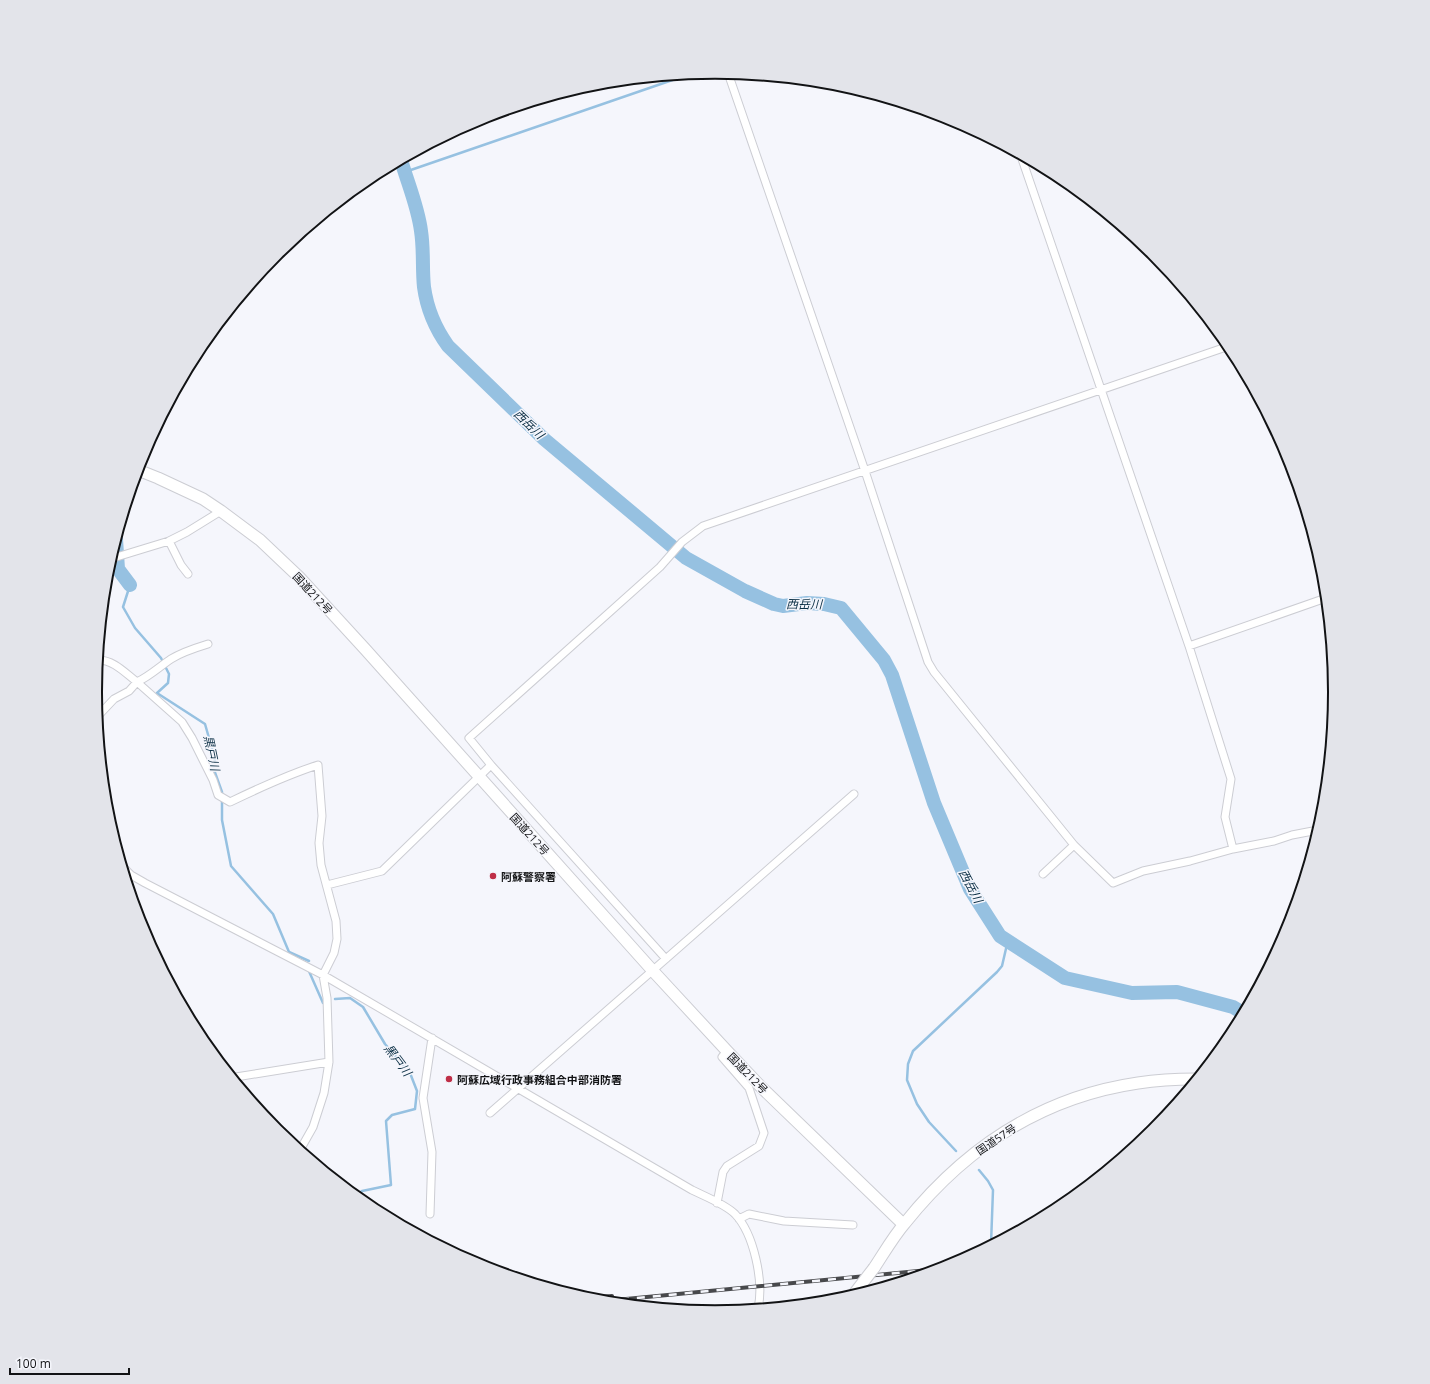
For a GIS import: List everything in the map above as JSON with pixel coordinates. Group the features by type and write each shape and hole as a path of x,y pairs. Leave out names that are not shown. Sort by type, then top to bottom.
{"highway":[{"name":"国道212号","path":"143,472 203,499 221,511 260,540 299,577 652,971 762,1088 903,1224"},
{"name":"国道57号","path":"859,1287 874,1268 903,1224 924,1200 947,1176 1000,1134 1051,1106 1104,1089 1139,1082 1189,1079"}],"street":[{"path":"730,79 928,662 934,672 1074,845 1112,883 1143,871 1312,831"},
{"path":"1023,162 1189,646 1231,779 1225,816 1232,849"},
{"path":"666,959 491,765 470,738 660,567 682,542 703,526 1223,348"},
{"path":"117,557 169,541 221,511"},
{"path":"169,541 180,565 188,574"},
{"path":"1189,646 1321,600"},
{"path":"102,712 114,699 129,691 137,682 169,661 186,651 208,644"},
{"path":"103,660 116,665 182,722 192,738 213,780 218,795 230,802 286,776 318,765 322,816 319,843 321,865 336,921 336,939 334,952 322,975 327,998 329,1062 324,1093 313,1127 303,1145"},
{"path":"327,885 382,871 491,765"},
{"path":"490,1113 854,794"},
{"path":"1043,874 1074,845"},
{"path":"130,874 322,975 734,1213 752,1242 756,1258 759,1304"},
{"path":"430,1214 432,1152 423,1098 432,1038"},
{"path":"717,1203 723,1172 727,1166 759,1146 764,1133 749,1088 722,1057 727,1051"},
{"path":"238,1077 329,1062"},
{"path":"739,1219 750,1214 784,1221 854,1225"}],"waterway":[{"path":"405,172 671,80"},
{"name":"西岳川","path":"403,165 420,222 424,287 429,311 435,325 448,346 544,439 686,558 745,591 774,604 783,606 807,603 824,604 841,608 884,660 892,675 934,803 970,889 1000,936 1065,978 1132,993 1177,992 1233,1007 1239,1011"},
{"name":"黒戸川","path":"117,558 118,569 130,585"},
{"name":"黒戸川","path":"130,585 123,607 135,628 161,658 169,674 168,683 157,693 205,724 215,759 213,767 222,792 222,820 231,866 273,914 289,952 309,961"},
{"path":"956,1151 929,1122 917,1104 907,1080 908,1064 913,1051 1002,966 1008,940"},
{"name":"黒戸川","path":"308,969 323,1003"},
{"name":"黒戸川","path":"335,999 350,998 363,1007 385,1044 410,1073 417,1091 415,1109 392,1115 386,1121 391,1185 361,1192"},
{"path":"979,1170 993,1190 991,1239"}],"railway":[{"path":"628,1299 914,1271"}],"place":[{"name":"阿蘇警察署","path":"493,876"},
{"name":"阿蘇広域行政事務組合中部消防署","path":"449,1079"}]}
